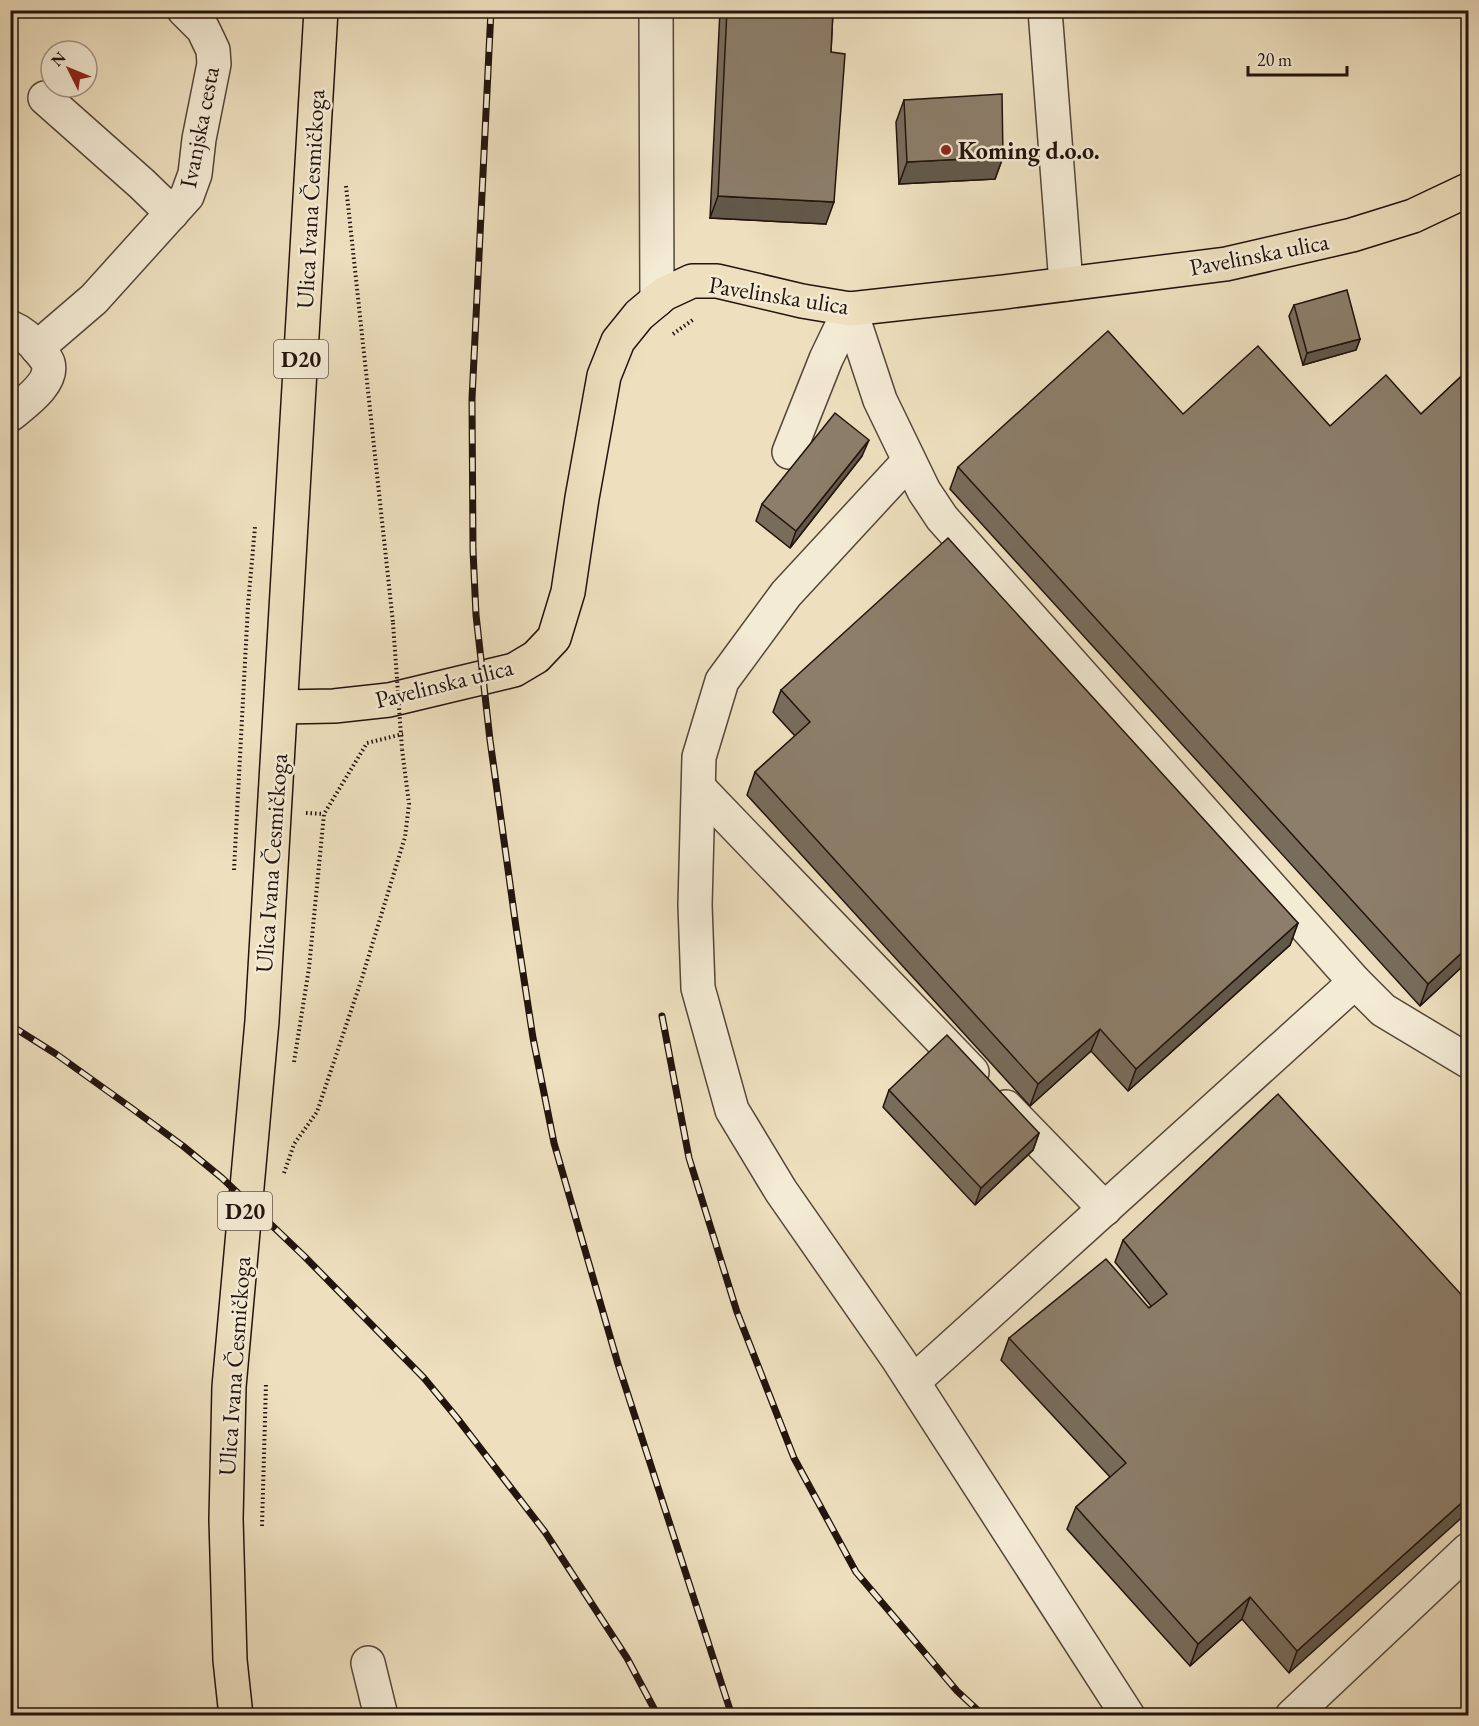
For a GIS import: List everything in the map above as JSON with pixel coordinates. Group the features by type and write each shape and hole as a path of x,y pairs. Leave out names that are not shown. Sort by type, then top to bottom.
{"main road":[{"name":"Ulica Ivana Česmičkoga","path":"236,1716 230,1660 226,1519 228,1387 262,1021 321,10"},
{"name":"Pavelinska ulica","path":"281,707 334,706 389,700 514,670 536,657 554,638 568,592 604,376 618,341 639,315 664,294 692,281 717,281 802,301 850,309 1066,284 1226,264 1352,235 1413,216 1468,190"}],"street":[{"name":"Ivanjska cesta","path":"37,348 94,299 188,196 195,174 199,139 214,64 213,50 203,29 184,10"},
{"path":"656,10 657,300"},
{"path":"1045,10 1066,284"},
{"path":"46,99 172,213"},
{"path":"789,452 826,359 850,309"},
{"path":"850,309 874,386 924,491 942,518 1355,982 1383,1010 1468,1061"},
{"path":"10,327 21,331 48,363 47,375 39,391 10,415"},
{"path":"909,461 786,594 722,681 699,757 695,905 698,988 732,1110 781,1191 913,1382 1128,1716"},
{"path":"699,788 1105,1209"},
{"path":"913,1382 1355,982"},
{"path":"1292,1716 1468,1550"},
{"path":"368,1663 381,1716"}],"path":[{"path":"282,1164 282,1175 294,1144 317,1112 363,978 405,837 410,804 402,748 393,623 346,184"},
{"path":"294,1066 309,968 324,814"},
{"path":"262,1531 266,1372"}],"building":[{"path":"727,10 833,10 831,52 845,54 834,202 718,196"},
{"path":"1002,94 1003,157 907,162 904,100"},
{"path":"1347,290 1360,339 1307,353 1294,305"},
{"path":"1108,331 1183,414 1258,346 1330,426 1386,375 1421,414 1468,370 1468,947 1428,984 958,467"},
{"path":"835,413 869,440 796,531 762,504"},
{"path":"948,538 1298,923 1136,1069 1100,1029 1038,1084 755,772 810,722 781,690"},
{"path":"947,1035 1039,1133 981,1188 889,1090"},
{"path":"1278,1094 1468,1302 1468,1497 1297,1651 1250,1597 1198,1644 1076,1507 1126,1463 1009,1338 1106,1259 1149,1308 1167,1294 1123,1240"}],"railway":[{"path":"491,10 472,399 473,550 476,615 490,740 516,927 533,1038 554,1143 618,1364 732,1716"},
{"path":"662,1016 689,1158 737,1312 794,1458 856,1572 957,1691 984,1716"},
{"path":"10,1025 56,1054 130,1107 222,1178 304,1256 424,1378 545,1532 627,1658 658,1716"}],"place":[{"name":"Koming d.o.o.","path":"946,150"}]}
